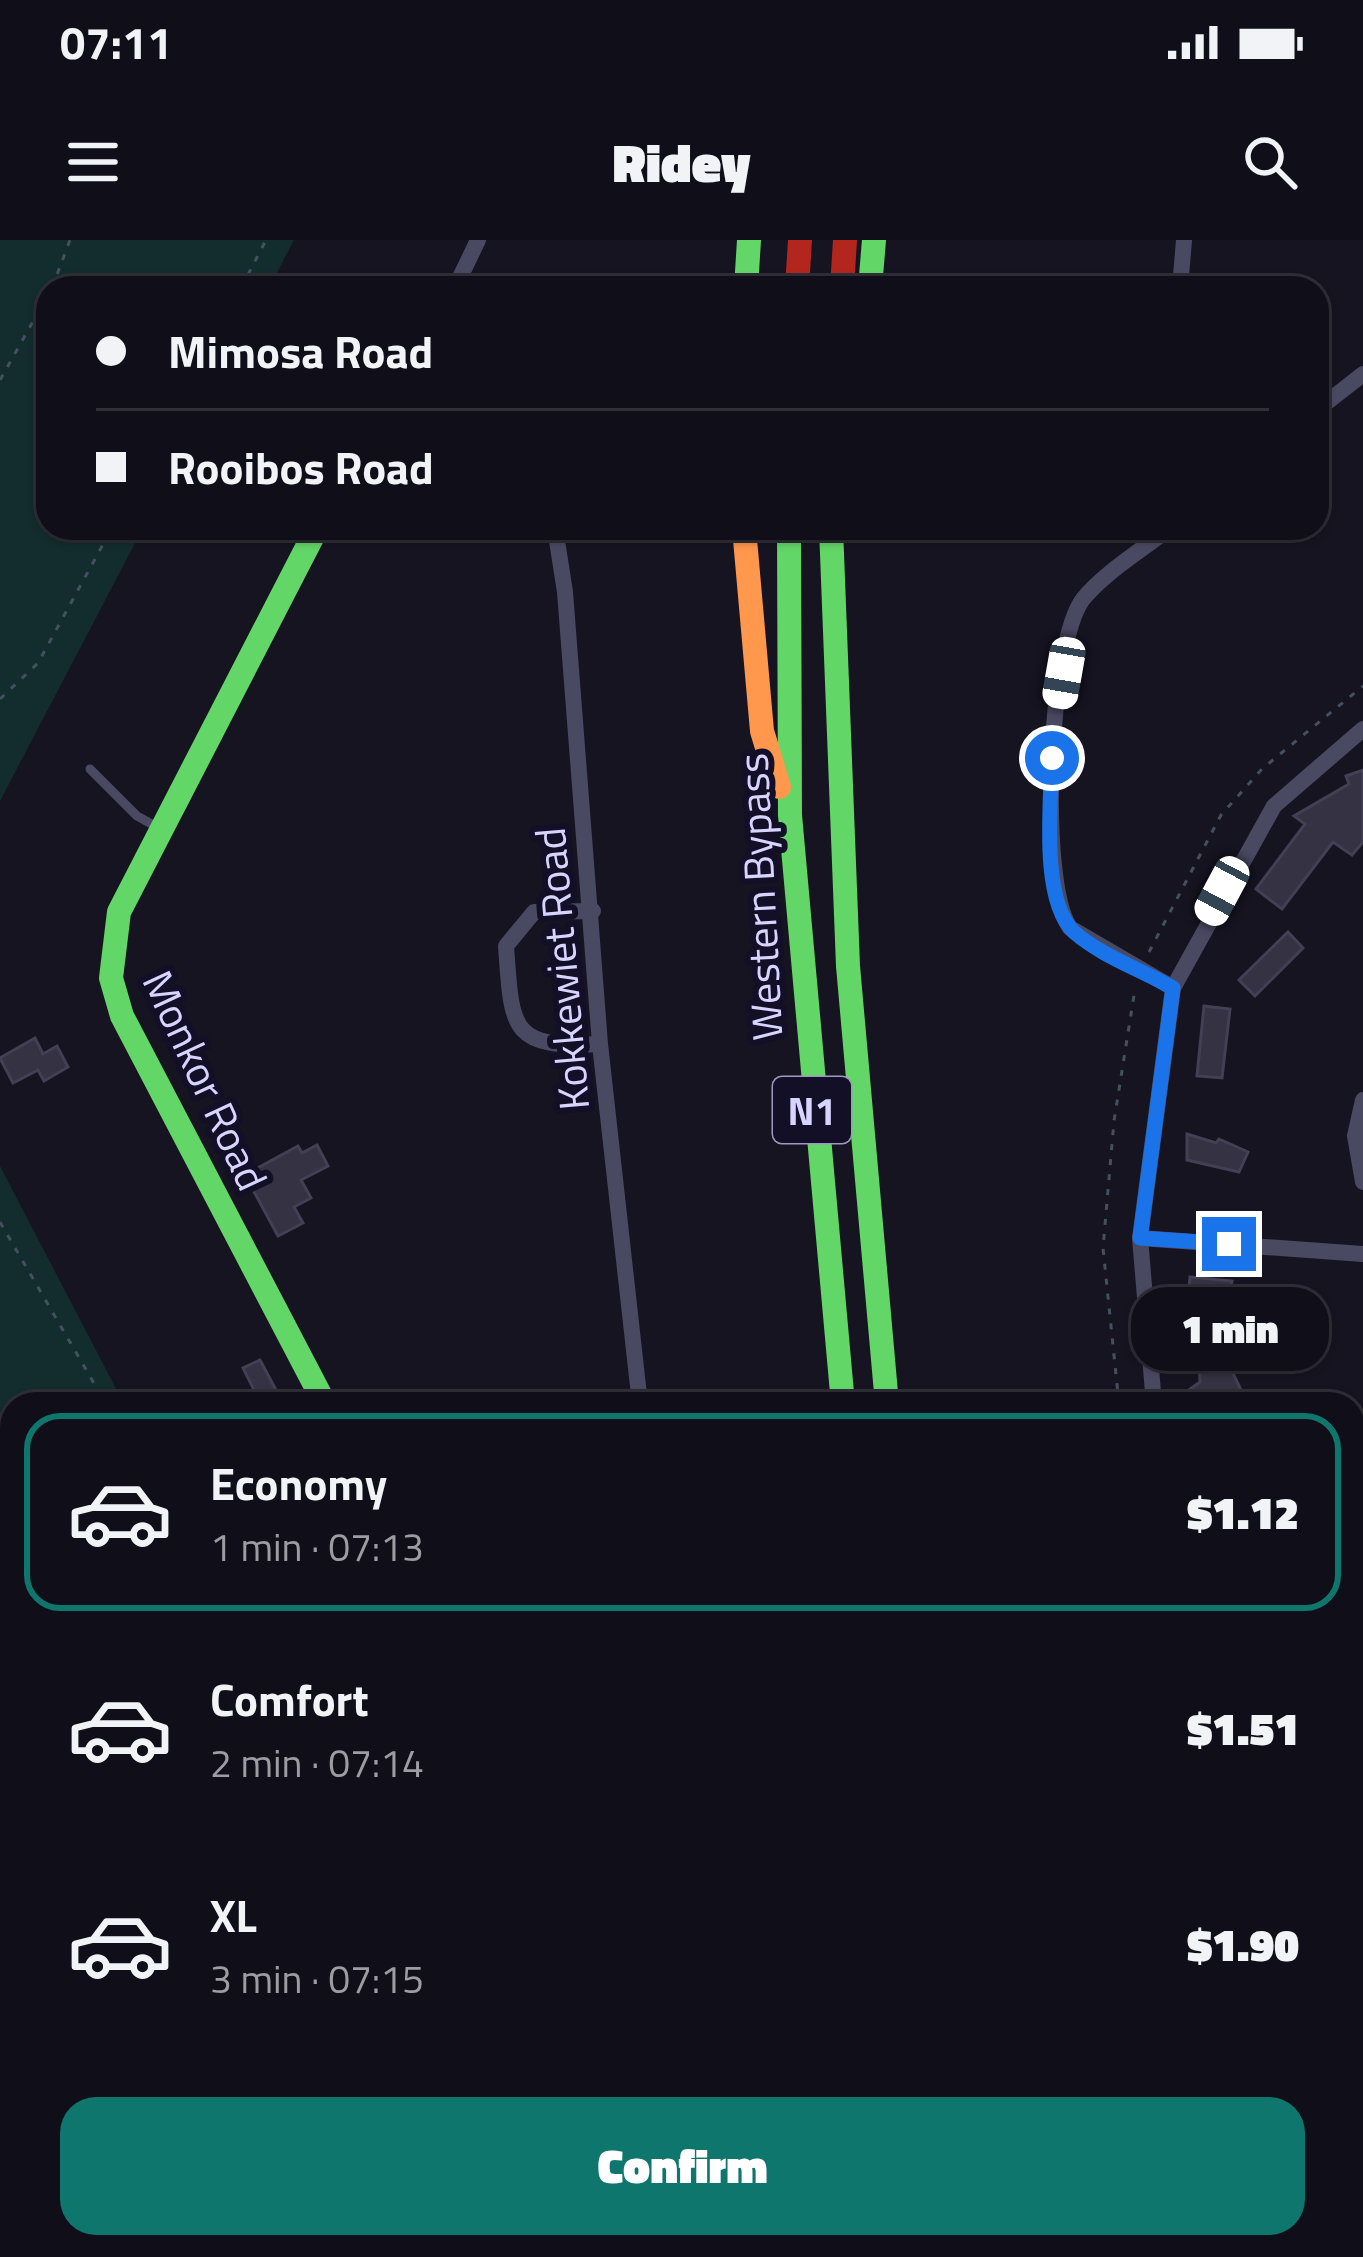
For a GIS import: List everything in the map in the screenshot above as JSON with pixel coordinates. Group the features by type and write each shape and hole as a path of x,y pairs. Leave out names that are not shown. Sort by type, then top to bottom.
{"main road":[{"path":"746,276 748,240"},
{"path":"798,276 800,240"},
{"path":"843,276 845,240"},
{"path":"871,276 874,240"},
{"name":"Monkor Road","path":"311,540 119,911 111,951 114,991 135,1042 319,1392"},
{"path":"745,540 762,731 790,815"},
{"name":"Western Bypass","path":"789,540 790,815 842,1392"},
{"name":"Western Bypass","path":"831,540 832,681 850,1043 885,1392"}],"street":[{"path":"460,276 478,240"},
{"path":"1181,276 1184,240"},
{"path":"1329,401 1363,374"},
{"name":"Kokkewiet Road","path":"557,540 566,592 600,1044 639,1392"},
{"path":"1155,540 1094,589 1075,615 1054,734 1052,877 1070,928 1173,988"},
{"path":"1153,1392 1140,1238 1173,988 1274,806 1363,729"},
{"path":"593,910 534,912 506,946 511,1014 518,1029 544,1044 600,1044"},
{"path":"1363,1100 1355,1136 1363,1182"},
{"path":"1140,1238 1363,1254"}],"lane":[{"path":"90,769 137,816 161,829"}],"path":[{"path":"56,276 70,240"},
{"path":"247,276 266,240"},
{"path":"0,380 36,317"},
{"path":"0,699 38,663 105,540"},
{"path":"0,1222 99,1392"}],"green space":[{"path":"0,240 294,240 275,276 36,276 36,540 137,540 0,801"},
{"path":"0,1166 118,1392 0,1392"}],"building":[{"path":"1363,770 1363,842 1352,855 1333,842 1282,909 1256,889 1305,824 1294,816 1349,784 1346,776"},
{"path":"1288,932 1303,948 1255,996 1239,980"},
{"path":"1204,1006 1230,1009 1222,1078 1197,1076"},
{"path":"35,1038 43,1054 57,1046 68,1067 44,1081 38,1070 13,1083 0,1058"},
{"path":"1187,1134 1216,1143 1219,1139 1248,1152 1239,1172 1187,1160"},
{"path":"317,1145 328,1166 301,1180 311,1198 294,1207 303,1223 278,1236 245,1175 298,1146 302,1153"},
{"path":"1190,1277 1232,1281 1227,1307 1232,1329 1217,1329 1217,1307 1188,1300"},
{"path":"1224,1355 1242,1392 1190,1392 1200,1382 1199,1359"},
{"path":"260,1360 277,1392 255,1392 243,1368"}],"traffic: fast":[{"path":"747,276 749,240"},
{"path":"871,276 874,240"},
{"path":"311,540 119,912 111,978 122,1016 319,1392"},
{"path":"789,540 790,815 842,1392"},
{"path":"831,540 848,966 886,1392"}],"traffic: slow":[{"path":"745,540 762,731 779,787"}],"traffic: jam":[{"path":"798,276 800,240"},
{"path":"843,276 845,240"}],"route":[{"path":"1052,758 1052,877 1062,916 1090,944 1173,988 1140,1238 1229,1244"}]}
